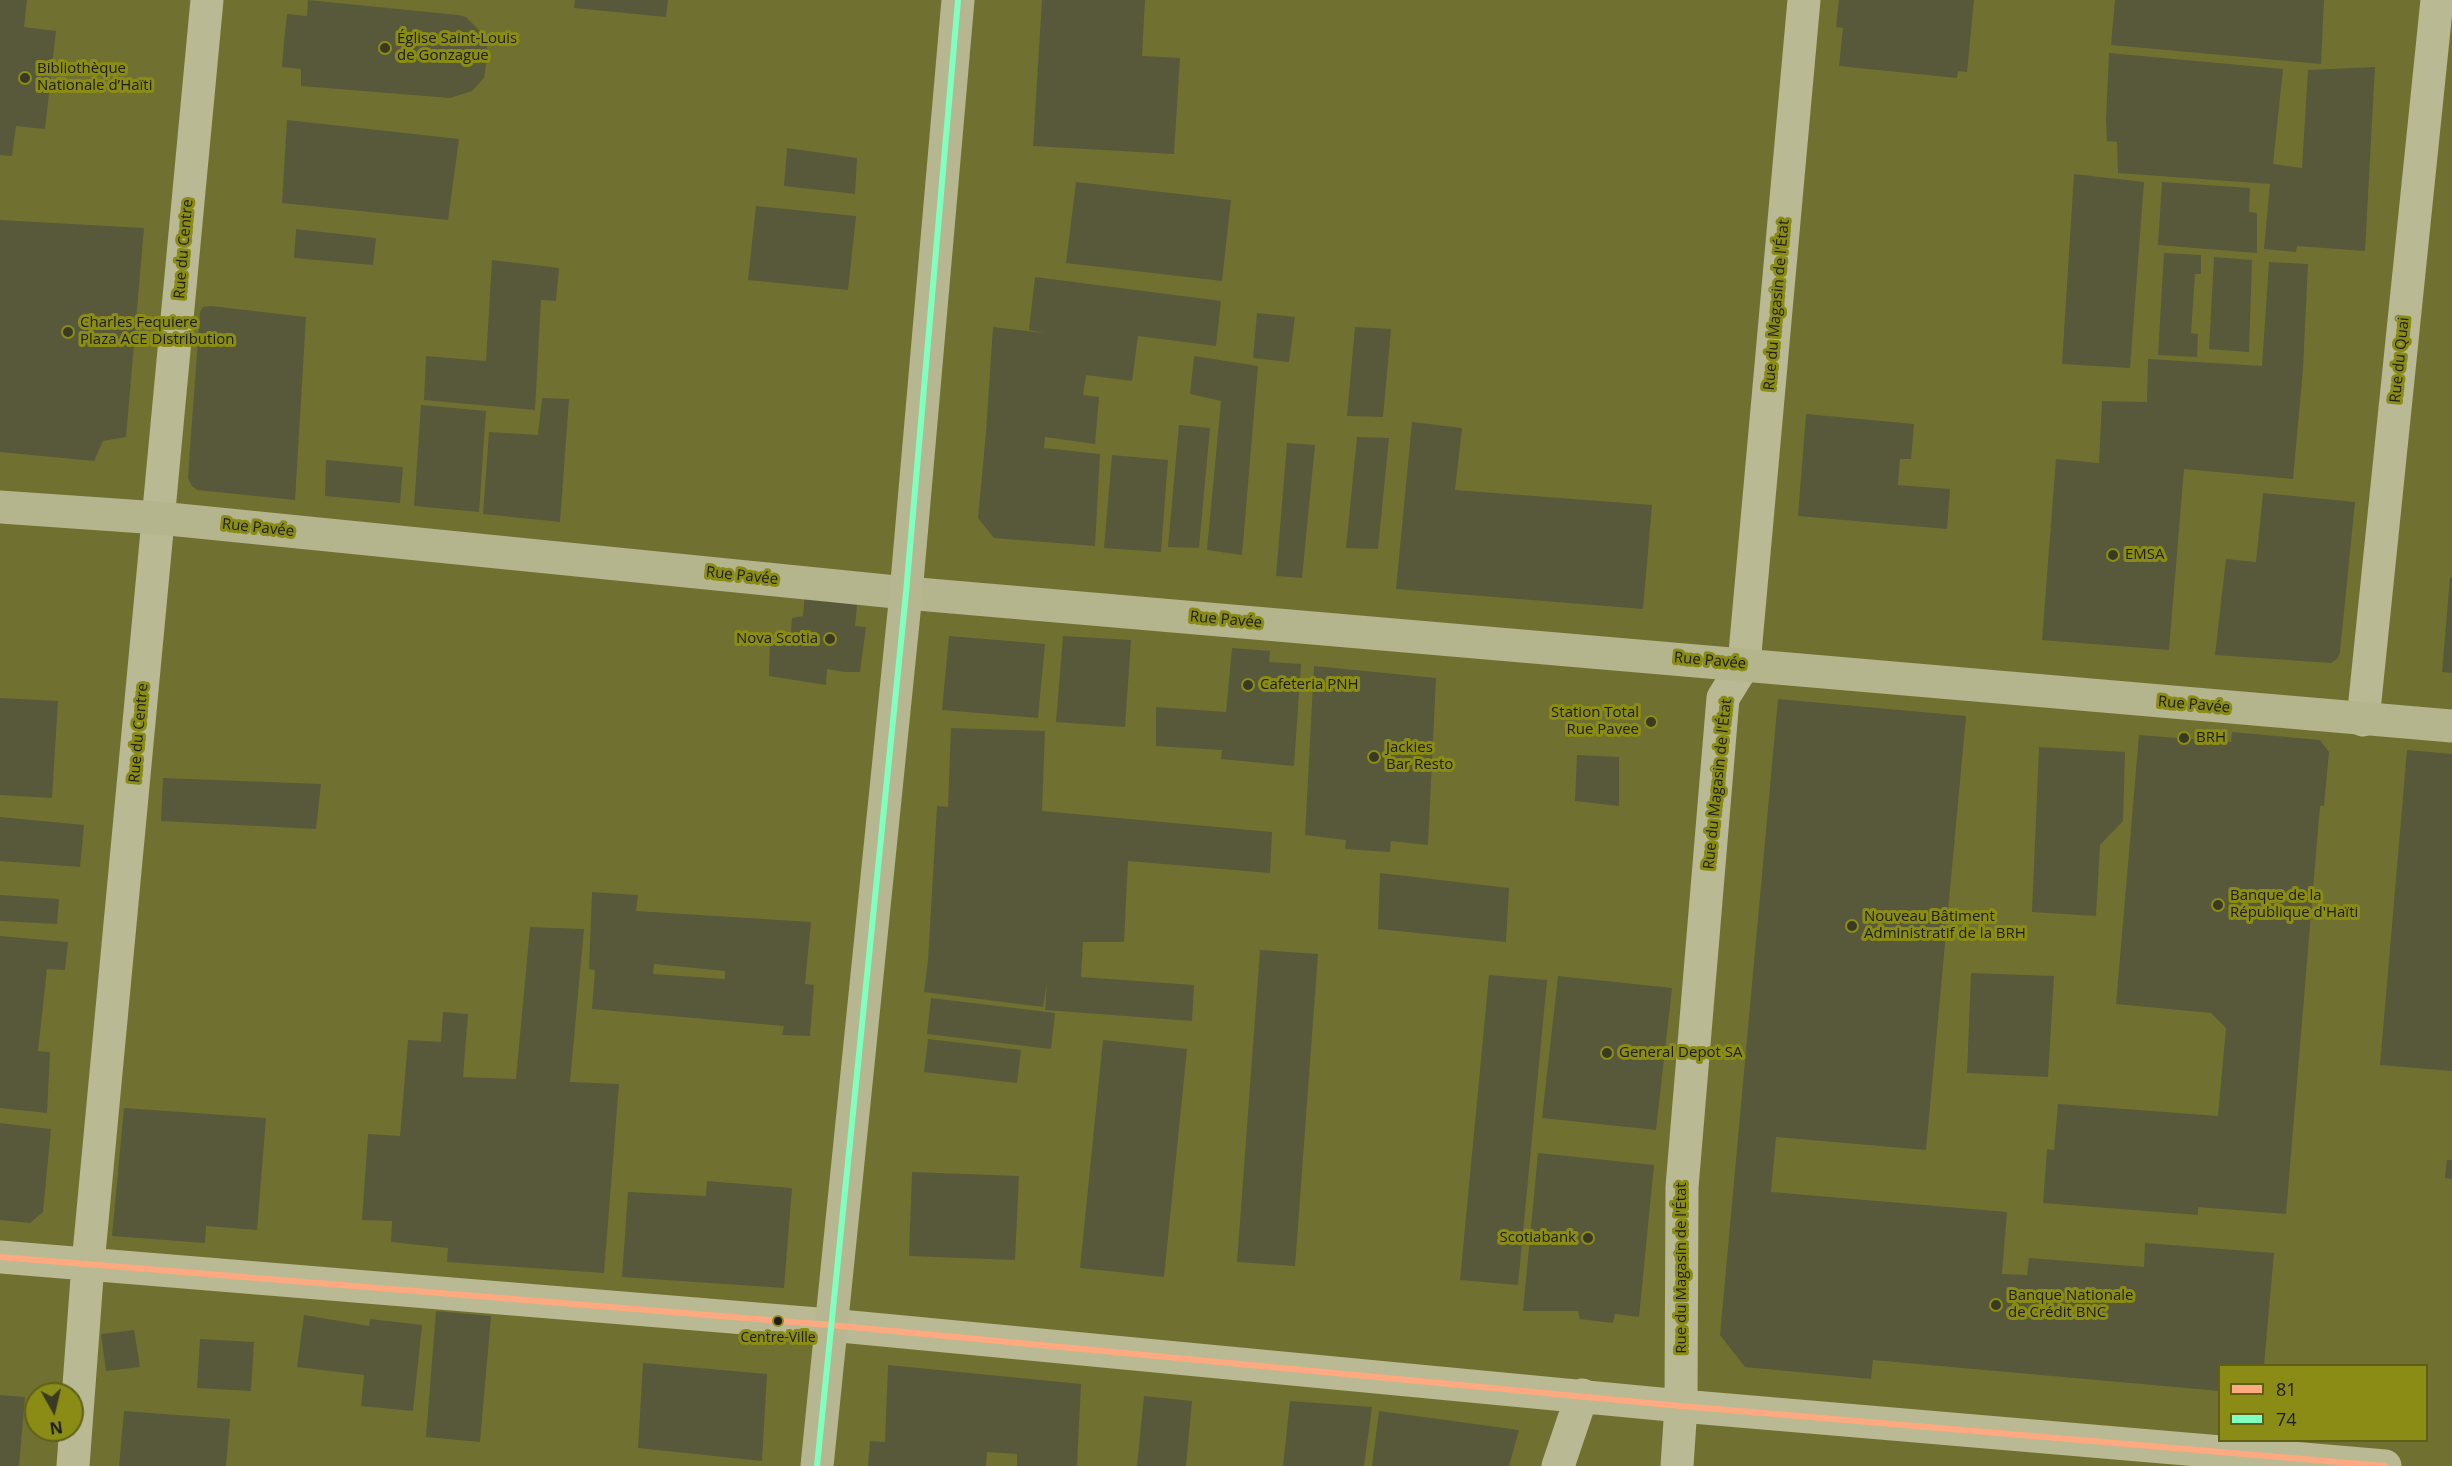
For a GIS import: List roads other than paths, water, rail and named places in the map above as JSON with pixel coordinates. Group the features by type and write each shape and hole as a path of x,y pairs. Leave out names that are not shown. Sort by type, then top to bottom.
{"main road":[{"path":"817,1466 906,593 958,0"},
{"name":"Rue Pavée","path":"0,507 159,518 906,593 2452,726"}],"street":[{"name":"Rue du Centre","path":"74,1466 88,1264 207,0"},
{"name":"Rue du Magasin de l'État","path":"1677,1466 1681,1406 1682,1187 1724,698 1744,664 1804,0"},
{"name":"Rue du Quai","path":"2363,720 2438,0"},
{"path":"0,1257 830,1325 1681,1406 2312,1463 2385,1466"},
{"path":"1558,1466 1582,1395"}],"place":[{"name":"Église Saint-Louis de Gonzague","path":"385,48"},
{"name":"Bibliothèque Nationale d’Haïti","path":"25,78"},
{"name":"Charles Fequiere Plaza ACE Distribution","path":"68,332"},
{"name":"EMSA","path":"2113,555"},
{"name":"Nova Scotia","path":"830,639"},
{"name":"Cafeteria PNH","path":"1248,685"},
{"name":"Station Total Rue Pavee","path":"1651,722"},
{"name":"BRH","path":"2184,738"},
{"name":"Jackies Bar Resto","path":"1374,757"},
{"name":"Banque de la République d'Haïti","path":"2218,905"},
{"name":"Nouveau Bâtiment Administratif de la BRH","path":"1852,926"},
{"name":"General Depot SA","path":"1607,1053"},
{"name":"Scotiabank","path":"1588,1238"},
{"name":"Banque Nationale de Crédit BNC","path":"1996,1305"},
{"name":"Centre-Ville","path":"778,1321"}]}
